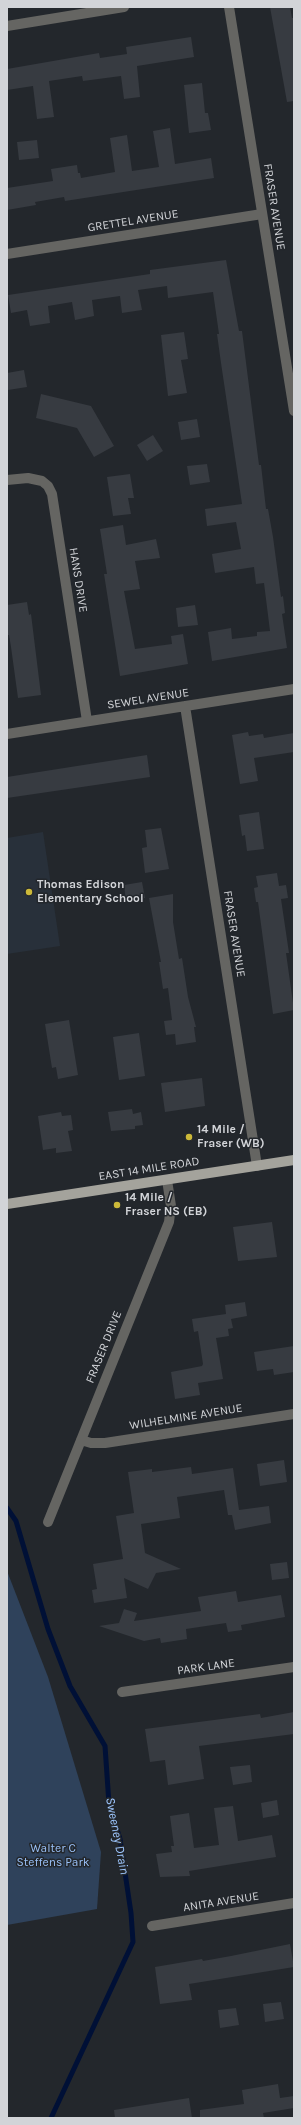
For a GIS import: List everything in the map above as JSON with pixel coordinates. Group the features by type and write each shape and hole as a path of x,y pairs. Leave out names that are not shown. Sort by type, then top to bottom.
{"main road":[{"name":"EAST 14 MILE ROAD","path":"7,1204 294,1160"}],"street":[{"path":"7,26 124,7"},
{"name":"FRASER AVENUE","path":"229,7 294,411"},
{"name":"GRETTEL AVENUE","path":"7,254 262,214"},
{"name":"HANS DRIVE","path":"7,480 28,478 42,481 48,486 52,494 87,721"},
{"name":"SEWEL AVENUE","path":"7,734 294,688"},
{"name":"FRASER AVENUE","path":"185,706 257,1166"},
{"name":"FRASER DRIVE","path":"48,1522 169,1222 171,1206 167,1180"},
{"name":"WILHELMINE AVENUE","path":"81,1440 91,1443 105,1443 294,1414"},
{"name":"PARK LANE","path":"122,1692 294,1667"},
{"name":"ANITA AVENUE","path":"152,1926 294,1903"}],"shaded area":[{"name":"Thomas Edison Elementary School","path":"43,832 60,946 7,954 7,838"}],"green space":[{"name":"Walter C Steffens Park","path":"7,1571 48,1677 101,1852 97,1909 7,1925"}],"building":[{"path":"270,7 290,7 292,18 294,18 294,101 287,102"},
{"path":"191,37 194,57 137,66 140,97 124,99 121,76 83,81 82,76 49,81 54,117 37,119 33,86 7,90 7,69 99,53 100,58 127,54 126,47"},
{"path":"202,83 205,113 208,113 211,130 189,133 184,85"},
{"path":"170,128 175,164 211,158 214,178 65,201 64,197 35,202 36,205 7,210 7,188 53,181 51,169 77,165 78,173 80,173 81,178 115,172 110,138 127,135 132,171 159,167 153,131"},
{"path":"37,140 39,158 19,160 17,142"},
{"path":"226,260 239,331 242,331 259,465 261,465 266,509 268,509 273,537 281,597 283,596 285,613 282,614 287,648 212,661 208,632 231,628 232,639 257,636 257,632 270,631 264,583 256,584 254,567 215,573 212,554 241,549 236,522 207,526 205,509 242,504 217,334 219,334 213,292 168,298 167,286 138,290 142,310 122,313 120,296 92,300 94,316 75,320 72,302 48,306 50,323 30,326 27,310 11,313 8,295 150,274 150,270"},
{"path":"184,332 188,359 181,360 187,393 168,396 161,335"},
{"path":"24,370 27,387 8,390 7,373"},
{"path":"41,394 91,406 114,446 94,457 77,428 36,418"},
{"path":"197,419 200,437 181,440 178,422"},
{"path":"153,435 163,451 147,461 137,445"},
{"path":"207,464 210,482 190,485 187,466"},
{"path":"130,474 134,498 128,498 131,514 113,516 107,477"},
{"path":"123,525 126,545 156,539 160,558 135,561 140,589 124,591 135,649 172,644 171,636 183,634 188,664 120,676 104,574 107,574 100,529"},
{"path":"27,602 29,615 31,614 41,695 18,698 9,635 7,635 7,605"},
{"path":"195,605 198,625 178,627 176,608"},
{"path":"248,732 249,736 263,734 264,738 294,733 294,752 254,758 258,781 240,784 232,735"},
{"path":"147,755 150,777 7,798 7,777"},
{"path":"259,812 264,849 247,851 245,835 242,836 239,815"},
{"path":"161,828 169,869 145,873 142,848 147,847 145,830"},
{"path":"277,873 279,886 286,885 288,898 281,899 289,953 286,953 294,1010 273,1014 258,902 256,902 254,888 258,887 256,876"},
{"path":"142,882 145,898 126,901 124,885"},
{"path":"173,894 173,922 179,959 182,958 188,997 196,1027 194,1027 196,1042 176,1045 175,1034 166,1035 164,1021 172,1020 168,988 163,989 159,962 161,962 149,898"},
{"path":"69,1020 78,1075 58,1079 56,1067 52,1068 45,1024"},
{"path":"139,1033 145,1076 119,1080 113,1037"},
{"path":"202,1078 205,1106 165,1112 161,1083"},
{"path":"132,1109 133,1114 141,1112 143,1125 135,1126 135,1129 111,1131 108,1112"},
{"path":"61,1112 62,1116 71,1115 73,1130 68,1131 72,1151 56,1153 56,1148 43,1150 38,1116"},
{"path":"272,1222 277,1257 238,1261 233,1227"},
{"path":"245,1302 247,1316 231,1319 233,1328 228,1329 229,1336 216,1338 223,1379 198,1383 200,1395 175,1399 171,1372 202,1366 203,1364 198,1331 194,1332 192,1319 226,1314 225,1305"},
{"path":"294,1346 294,1372 274,1375 273,1369 257,1371 254,1352"},
{"path":"284,1460 287,1482 260,1486 257,1464"},
{"path":"191,1467 192,1474 233,1468 239,1510 269,1506 271,1523 235,1530 232,1515 228,1515 224,1490 177,1497 180,1518 141,1524 145,1553 181,1569 156,1573 148,1589 124,1578 127,1598 94,1603 92,1590 97,1589 93,1564 123,1559 116,1516 134,1513 128,1472 152,1469 152,1472"},
{"path":"287,1562 289,1578 272,1580 270,1564"},
{"path":"236,1591 238,1602 281,1595 285,1617 241,1625 242,1630 228,1632 226,1623 186,1629 187,1639 161,1643 160,1638 144,1641 99,1626 119,1623 124,1609 137,1613 134,1621 201,1611 198,1597"},
{"path":"294,1712 294,1734 199,1746 204,1779 168,1785 165,1760 150,1762 145,1729 260,1714 261,1718"},
{"path":"250,1765 252,1782 233,1785 230,1767"},
{"path":"277,1800 279,1815 263,1818 261,1803"},
{"path":"233,1806 238,1841 272,1835 276,1857 189,1871 190,1876 160,1877 156,1854 172,1852 171,1846 174,1846 170,1816 189,1813 194,1848 219,1845 214,1808"},
{"path":"290,1944 294,1967 189,1984 192,2000 160,2004 155,1967 202,1959 203,1961"},
{"path":"281,2002 284,2019 265,2022 263,2004"},
{"path":"236,2008 239,2025 220,2028 218,2010"},
{"path":"278,2084 280,2098 294,2096 294,2108 263,2113 264,2118 200,2118 200,2110 244,2104 242,2090"},
{"path":"189,2098 192,2118 115,2118 114,2110"}],"waterway":[{"name":"Sweeney Drain","path":"7,1508 16,1521 48,1629 70,1686 105,1746 109,1804 120,1839 131,1913 133,1942 51,2118"}],"place":[{"name":"Thomas Edison Elementary School","path":"29,892"},
{"name":"14 Mile / Fraser (WB)","path":"189,1137"},
{"name":"14 Mile / Fraser NS (EB)","path":"117,1205"}]}
